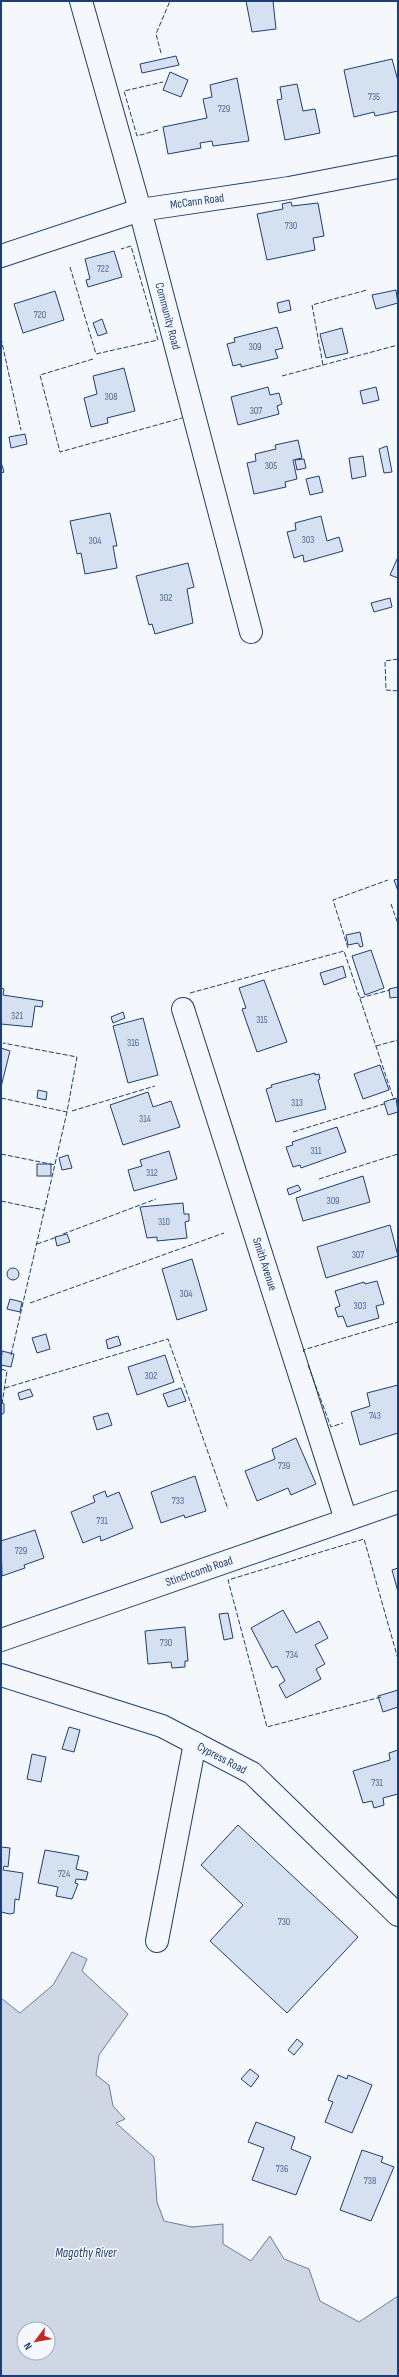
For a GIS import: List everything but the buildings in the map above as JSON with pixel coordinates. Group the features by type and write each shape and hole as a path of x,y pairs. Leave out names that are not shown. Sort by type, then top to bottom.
{"street":[{"name":"Community Road","path":"81,1 140,210 251,632"},
{"name":"McCann Road","path":"1,256 140,210 289,188 398,167"},
{"name":"Smith Avenue","path":"183,1009 346,1520"},
{"name":"Stinchcomb Road","path":"1,1640 398,1502"},
{"name":"Cypress Road","path":"1,1675 162,1726 252,1773 398,1915"},
{"path":"157,1941 195,1743"}],"water":[{"name":"Magothy River","path":"72,1952 87,1959 82,1971 128,2014 99,2055 96,2075 109,2085 113,2106 125,2119 116,2123 154,2157 157,2202 164,2221 192,2227 223,2224 223,2244 251,2261 270,2236 284,2259 309,2269 320,2301 359,2322 398,2296 398,2376 1,2376 1,1998 20,2013 53,1985"}],"fence":[{"path":"161,53 156,34 170,1"},
{"path":"158,130 137,136 124,91 163,82"},
{"path":"70,267 96,354 158,340 131,246 121,249"},
{"path":"323,365 312,305 367,290"},
{"path":"1,338 21,430"},
{"path":"282,376 398,345"},
{"path":"93,359 40,375 60,452 182,418"},
{"path":"398,659 385,661 386,690 398,691"},
{"path":"348,948 333,900 388,880"},
{"path":"391,904 398,924"},
{"path":"190,993 344,951 394,1100"},
{"path":"360,998 390,990"},
{"path":"376,1046 398,1040"},
{"path":"1,1098 67,1112 77,1057 3,1043"},
{"path":"72,1111 155,1086"},
{"path":"293,1132 387,1103"},
{"path":"11,1355 67,1112"},
{"path":"1,1154 55,1165"},
{"path":"319,1179 398,1154"},
{"path":"63,1234 156,1199"},
{"path":"1,1201 44,1210"},
{"path":"30,1303 224,1233"},
{"path":"37,1244 57,1237"},
{"path":"304,1352 303,1350 398,1322"},
{"path":"5,1388 168,1339 228,1509"},
{"path":"308,1365 331,1427 343,1423"},
{"path":"1,1369 7,1371 2,1404"},
{"path":"381,1697 267,1727 228,1580 364,1539 398,1659"}]}
